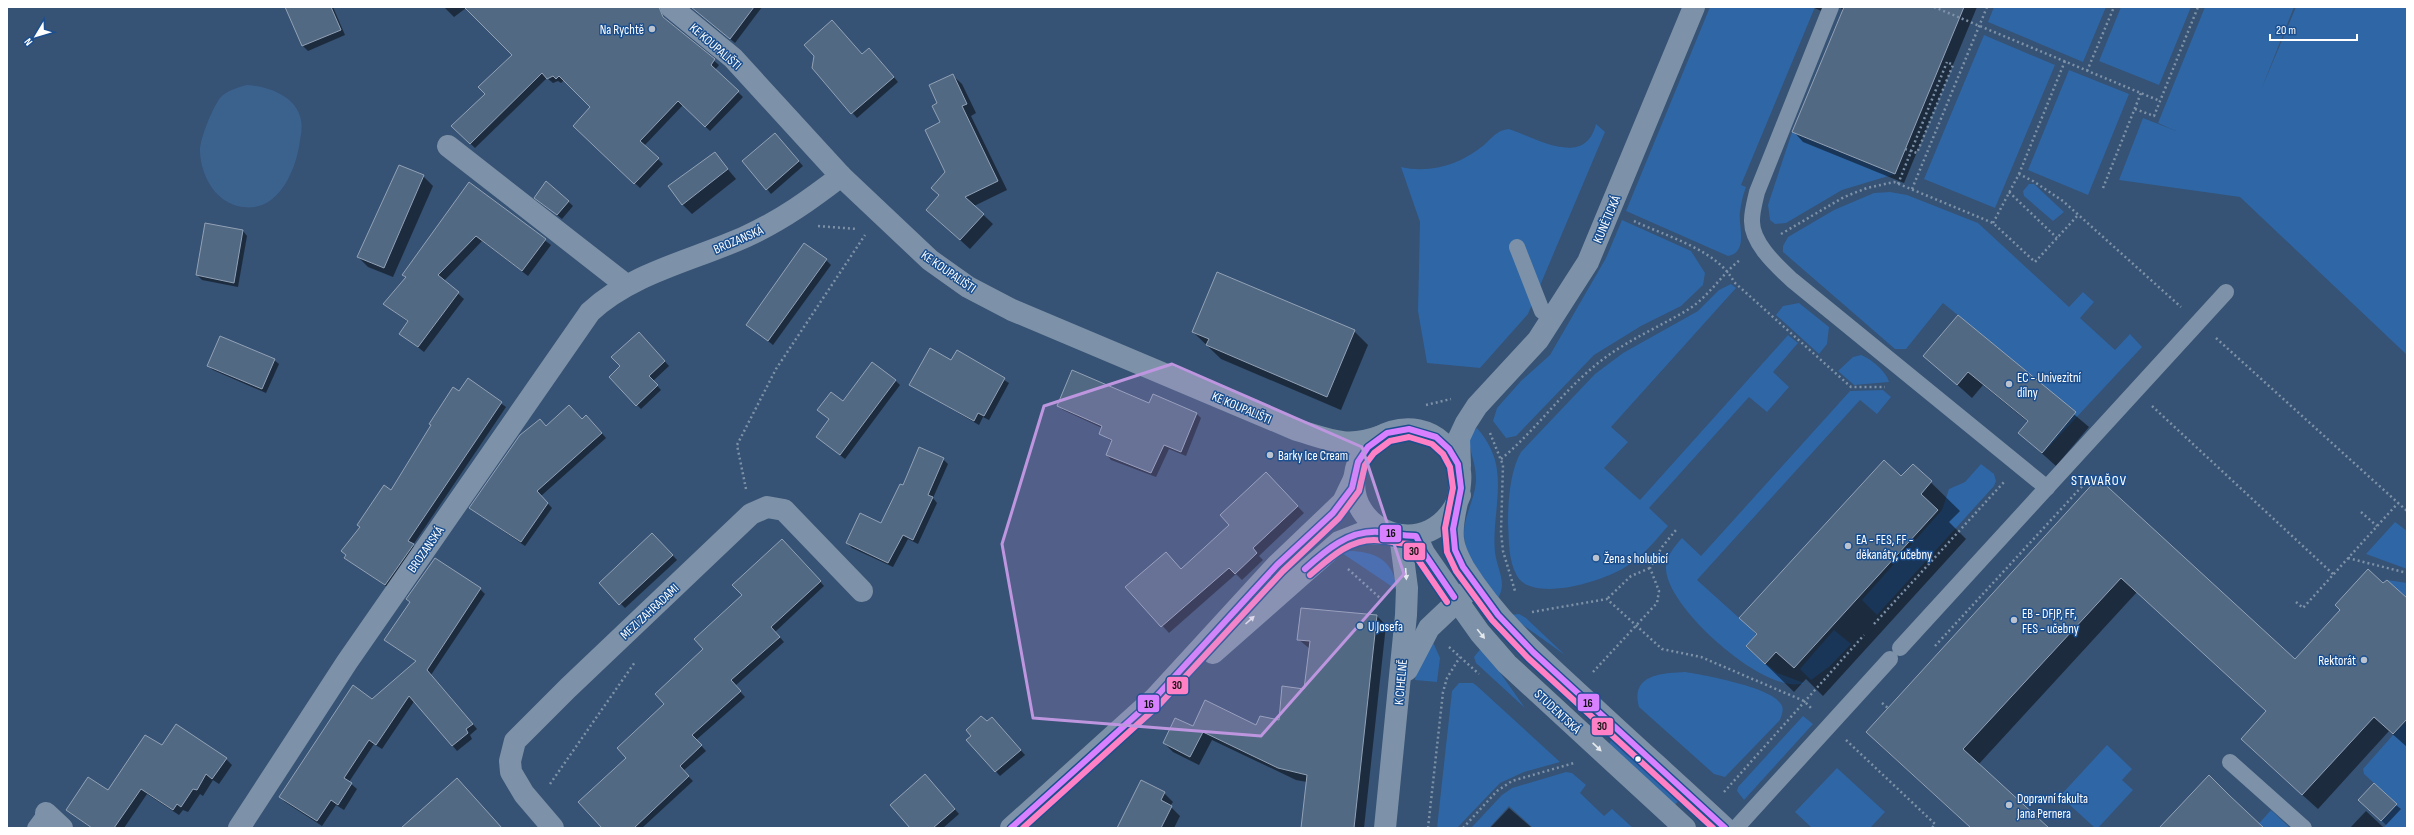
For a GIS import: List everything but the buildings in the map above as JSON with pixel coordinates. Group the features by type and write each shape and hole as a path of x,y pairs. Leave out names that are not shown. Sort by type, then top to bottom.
{"street":[{"name":"KE KOUPALIŠTI","path":"671,7 733,58 841,176 930,260 968,287 1012,310 1297,430 1346,444 1364,442 1391,433"},
{"name":"KUNĚTICKÁ","path":"1391,433 1453,423 1476,406 1538,340 1553,319 1588,262 1694,7"},
{"path":"448,146 626,285"},
{"name":"BROZANSKÁ","path":"239,828 347,662 590,312 607,296 626,285 746,236 781,220 806,204 841,176"},
{"name":"KUNĚTICKÁ","path":"1460,473 1459,438 1476,406"},
{"name":"KE KOUPALIŠTI","path":"1297,430 1355,474"},
{"path":"1011,828 1154,698 1218,649 1328,549 1351,536 1362,532 1404,535 1436,528 1444,522 1451,514 1460,495 1460,473 1452,452 1436,437 1419,430 1391,433 1365,450 1348,494 1333,513 1277,565 1154,698"},
{"path":"1355,474 1357,500 1365,514 1376,525 1404,535"},
{"name":"STUDENTSKÁ","path":"1460,495 1453,538 1455,550 1471,578 1498,615 1533,652 1725,828"},
{"name":"MEZI ZAHRADAMI","path":"553,828 534,807 511,772 510,761 515,741 568,688 751,514 767,506 784,510 862,591"},
{"name":"STUDENTSKÁ","path":"1404,535 1424,553 1480,633 1515,672 1685,828"},
{"name":"K CIHELNĚ","path":"1385,828 1406,615 1407,588 1404,535"},
{"path":"1397,718 1408,668 1421,639 1428,628 1458,602 1469,590 1471,578"},
{"path":"41,820 62,828"}],"lane":[{"path":"1831,7 1757,192 1752,221 1761,246 1768,257 1792,280 2047,488"},
{"path":"1517,247 1542,311 1553,319"},
{"path":"1736,828 2226,292"},
{"path":"2230,762 2304,828"}],"path":[{"path":"1934,7 2160,101"},
{"path":"1912,189 1987,7"},
{"path":"2087,71 2114,7"},
{"path":"2135,108 2154,116 2198,7"},
{"path":"1993,223 2018,174 2065,61"},
{"path":"1898,184 1947,62 1953,65 1917,153 1905,149"},
{"path":"2103,188 2141,93"},
{"path":"2018,174 2033,181 2079,214 2407,510"},
{"path":"1501,459 1518,445 1565,392 1592,368 1621,346 1690,308 1728,269 1761,246 1844,197 1867,188 1894,182 1993,223 2035,262 2079,214"},
{"path":"2009,192 2057,238"},
{"path":"811,226 860,229"},
{"path":"1644,226 1710,256 1728,269 1734,282 1851,387 1887,387"},
{"path":"751,514 737,445 776,369 868,232"},
{"path":"1476,406 1501,459 1504,480 1501,532 1502,552 1518,597"},
{"path":"2151,406 2333,574"},
{"path":"2000,475 2006,480"},
{"path":"2296,602 2303,608 2398,503"},
{"path":"2360,512 2377,526"},
{"path":"1528,613 1607,599 1631,576 1650,568 1662,547 1676,530"},
{"path":"1328,549 1338,561 1390,608 1406,615"},
{"path":"2348,558 2407,573"},
{"path":"1593,672 1657,603 1658,591 1650,568"},
{"path":"1607,599 1662,649 1702,657 1804,701 1935,824 1932,828"},
{"path":"1723,793 1864,635"},
{"path":"1428,828 1443,692 1447,678 1460,657"},
{"path":"534,807 638,659"},
{"path":"1879,701 1888,708"},
{"path":"1463,828 1497,791 1512,781 1574,763"}],"highlighted area":[{"path":"1172,364 1362,447 1404,574 1261,736 1033,718 1002,544 1044,406"}],"shaded area":[{"path":"1710,7 1815,7 1741,185 1746,187 1740,212 1740,244 1734,253 1728,256 1626,211"},
{"path":"1994,7 2106,7 2083,62 1988,22"},
{"path":"2121,7 2191,7 2159,85 2099,61"},
{"path":"2205,7 2294,7 2261,90 2296,7 2407,7 2407,355 2240,197 2119,180 2143,118 2176,131 2158,123"},
{"path":"1984,35 2055,65 1995,208 1924,179"},
{"path":"2069,70 2129,94 2088,195 2028,170"},
{"path":"247,85 272,90 288,99 294,105 302,123 297,158 288,179 282,189 274,197 265,204 255,207 233,205 218,195 207,179 203,170 200,152 200,147 207,124 220,98 229,91"},
{"path":"1596,124 1605,132 1528,314 1480,368 1427,363 1418,311 1420,222 1401,167 1423,169 1445,166 1475,152 1498,132 1509,129 1558,147 1571,148 1582,145 1590,138"},
{"path":"1792,132 1895,174 1842,190 1786,223 1775,224 1770,220 1768,205"},
{"path":"2029,184 2034,184 2064,212 2053,221 2024,196 2023,191"},
{"path":"1890,192 1907,195 1978,223 2069,307 2083,292 2094,302 2080,318 2115,350 2130,334 2142,347 2042,453 2075,412 1943,303 1906,349 1895,349 1783,252 1783,246 1788,237 1834,210 1874,193"},
{"path":"1622,220 1691,251 1705,273 1703,285 1681,306 1641,326 1594,355 1516,436 1506,438 1493,421 1497,408 1521,381 1550,355 1606,258"},
{"path":"1731,284 1736,288 1611,427 1628,442 1604,468 1640,500 1788,335 1798,343 1773,372 1789,387 1767,412 1749,397 1649,508 1668,526 1649,548 1633,562 1617,572 1588,583 1570,587 1554,589 1538,588 1526,584 1517,576 1514,570 1510,550 1508,523 1508,505 1512,477 1521,452 1595,374 1623,353 1698,311 1719,290"},
{"path":"1799,303 1829,327 1827,344 1819,354 1776,315 1783,306"},
{"path":"1861,355 1878,366 1885,374 1889,382 1854,385 1838,371 1853,357"},
{"path":"1883,390 1891,397 1877,414 1860,400 1697,580 1757,634 1746,647 1777,673 1804,683 1787,684 1767,676 1744,663 1720,645 1699,625 1682,604 1670,584 1666,567 1669,555 1682,538 1701,556 1850,391"},
{"path":"1477,428 1490,447 1497,471 1498,494 1494,541 1502,589 1496,601 1478,574 1468,554 1465,544 1464,534 1466,517 1476,484 1475,468 1469,436"},
{"path":"1981,464 1994,474 1996,481 1994,486 1877,615 1862,600 1942,510 1949,489 1965,482"},
{"path":"2395,522 2407,531 2407,569 2366,554"},
{"path":"1348,551 1367,553 1382,559 1392,571 1397,590 1342,553"},
{"path":"2387,580 2407,583 2407,598"},
{"path":"1519,614 1526,618 1565,655 1509,615"},
{"path":"1834,630 1851,644 1830,666 1811,680 1800,669"},
{"path":"1433,642 1440,658 1437,682 1415,680 1416,671"},
{"path":"1482,647 1525,708 1476,663 1474,657"},
{"path":"1685,672 1751,687 1774,697 1782,707 1783,711 1780,720 1725,777 1714,774 1639,707 1637,696 1639,688 1643,682 1666,673"},
{"path":"1459,683 1473,683 1477,686 1560,762 1524,772 1500,783 1457,828 1437,828 1452,691"},
{"path":"1803,716 1813,724 1744,800 1737,791 1738,787"},
{"path":"2407,719 2407,828 2383,828 2386,825 2381,821 2397,804 2364,774 2363,769"},
{"path":"1611,740 1614,740 1681,798 1674,806 1609,745"},
{"path":"2107,745 2132,769 2122,780 2133,790 2098,828 2095,828 2060,796"},
{"path":"1837,768 1885,812 1870,828 1812,828 1795,812"},
{"path":"1566,772 1572,773 1586,785 1580,793 1604,816 1612,809 1633,828 1533,828 1509,806 1489,828 1471,828 1502,795 1512,788"},
{"path":"2271,810 2290,828 2255,828"}],"transit line":[{"name":"16","path":"1011,828 1155,698 1277,565 1333,513 1352,488 1358,462 1368,447 1387,433 1409,429 1436,437 1449,449 1458,464 1461,488 1453,529 1455,550 1463,567 1498,615 1533,652 1725,828"},
{"name":"30","path":"1023,828 1160,704 1283,571 1339,518 1359,491 1365,465 1374,453 1390,441 1409,437 1432,444 1443,454 1450,467 1453,488 1445,528 1447,552 1456,571 1492,620 1528,658 1713,828"},
{"name":"16","path":"1305,569 1330,548 1358,534 1379,532 1416,536 1424,553 1454,597"},
{"name":"30","path":"1310,575 1339,552 1356,543 1374,540 1411,544 1417,558 1447,602"}],"place":[{"name":"Na Rychtě","path":"652,29"},
{"name":"EC - Univezitní dílny","path":"2009,384"},
{"name":"Barky Ice Cream","path":"1270,455"},
{"name":"EA - FES, FF - děkanáty, učebny","path":"1848,546"},
{"name":"Žena s holubicí","path":"1596,558"},
{"name":"EB - DFJP, FF, FES - učebny","path":"2014,620"},
{"name":"U Josefa","path":"1360,626"},
{"name":"Rektorát","path":"2364,660"},
{"name":"Dopravní fakulta Jana Pernera","path":"2009,805"}],"district":[{"name":"STAVAŘOV","path":"2099,480"}]}
